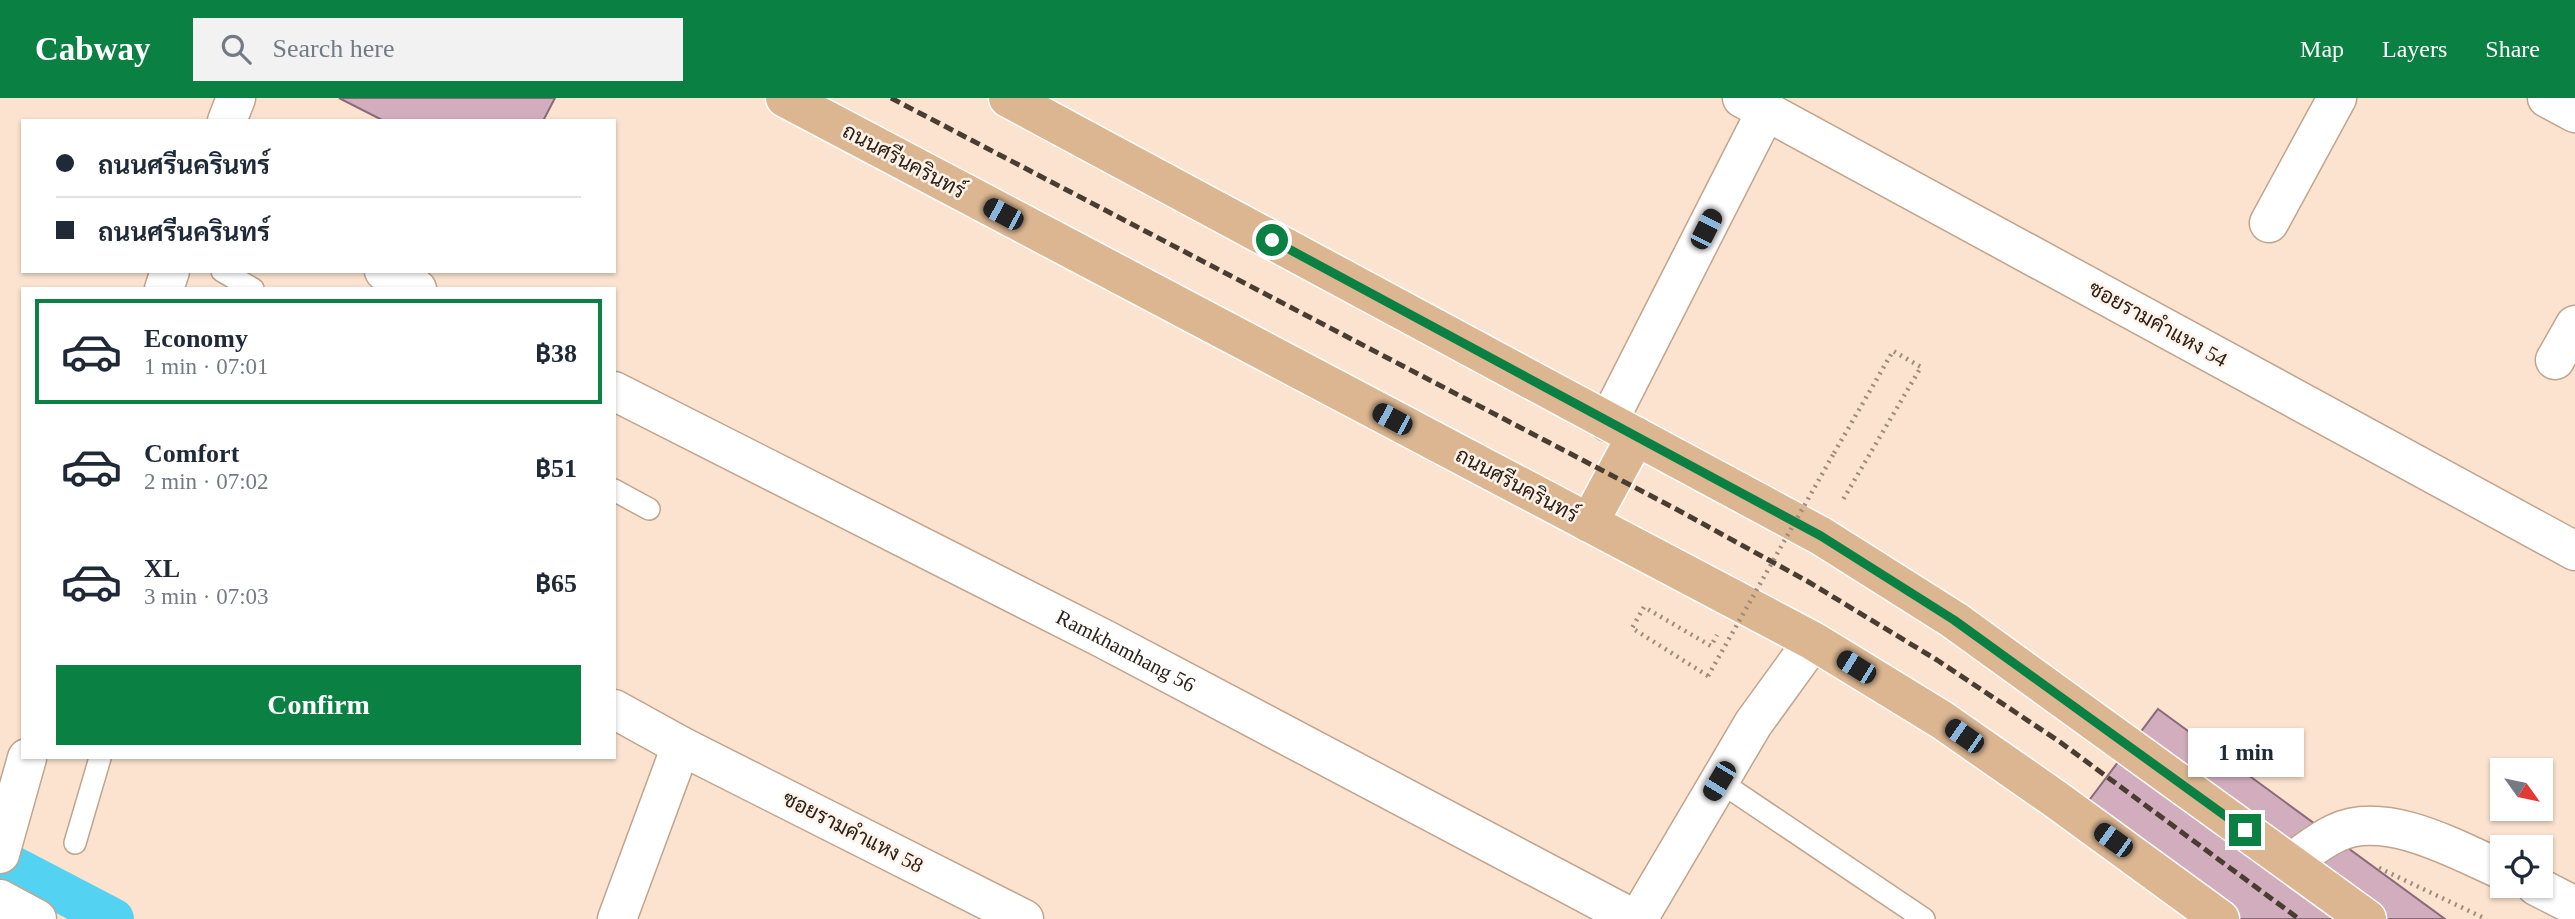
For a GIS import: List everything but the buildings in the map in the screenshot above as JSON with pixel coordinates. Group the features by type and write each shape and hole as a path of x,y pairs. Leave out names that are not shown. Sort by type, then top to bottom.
{"main road":[{"name":"ถนนศรีนครินทร์","path":"785,98 1813,641 1942,720 2220,919"},
{"path":"1009,98 1821,536 1954,620 2367,919"},
{"path":"1588,523 1622,429"}],"street":[{"path":"228,119 236,98"},
{"path":"2269,223 2337,98"},
{"path":"2547,98 2575,113"},
{"path":"1622,429 1754,104"},
{"name":"ซอยรามคำแหง 54","path":"1754,104 2575,551"},
{"path":"388,273 413,287"},
{"path":"2555,360 2575,325"},
{"name":"Ramkhamhang 56","path":"616,392 1104,639 1636,919"},
{"path":"1636,919 1753,724 1813,641"},
{"name":"ซอยรามคำแหง 58","path":"616,710 681,746 1024,919"},
{"path":"617,919 681,746"},
{"path":"3,841 27,759"},
{"path":"2290,863 2337,832 2369,825 2408,831 2490,865"},
{"path":"2553,895 2575,906"},
{"path":"0,899 37,919"}],"lane":[{"path":"225,273 250,287"},
{"path":"616,491 649,509"},
{"path":"75,843 100,759"},
{"path":"1719,781 1924,919"}],"path":[{"path":"1711,646 1644,607 1632,628 1708,676 1893,351 1921,367 1821,536"},
{"path":"2368,863 2486,919"}],"waterway":[{"path":"0,860 113,919"}],"railway":[{"path":"891,98 1676,509 1807,581 1937,660 2060,742 2299,919"}],"route":[{"path":"1272,240 1821,536 1954,620 2245,830"}]}
